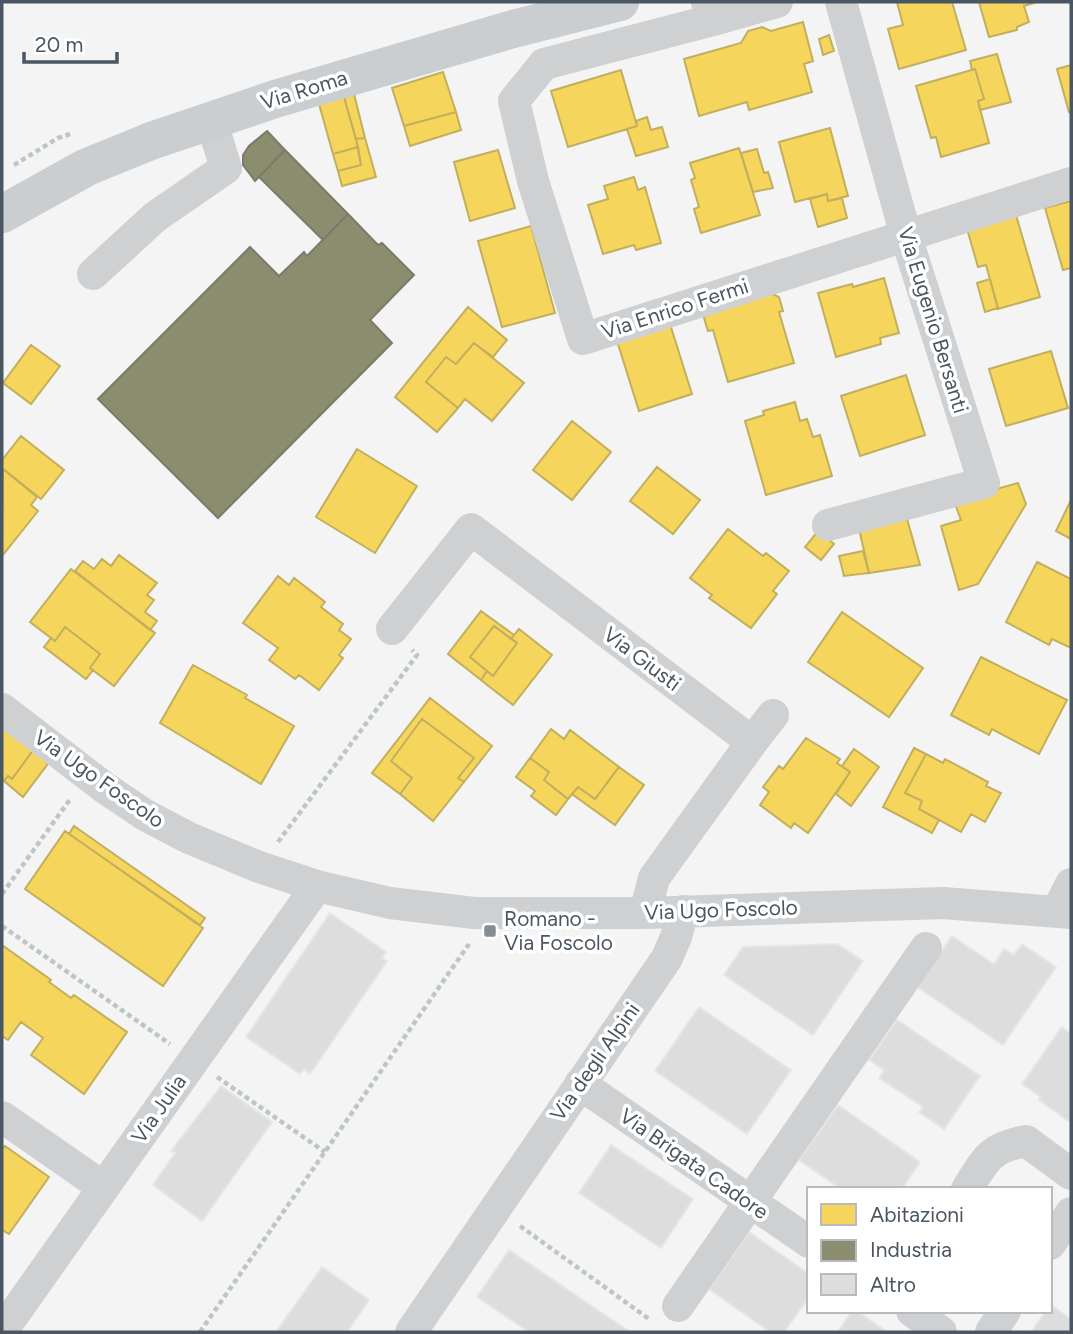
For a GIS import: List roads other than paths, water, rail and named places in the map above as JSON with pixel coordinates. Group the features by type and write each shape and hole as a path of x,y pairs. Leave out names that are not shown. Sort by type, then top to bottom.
{"main road":[{"name":"Via Roma","path":"2,214 87,167 211,120 310,88 539,22 620,2"}],"street":[{"path":"710,11 777,2"},
{"name":"Via Eugenio Bersanti","path":"828,525 984,483 906,236 841,2"},
{"name":"Via Enrico Fermi","path":"710,11 544,64 514,101 533,181 583,338 1071,183"},
{"path":"539,22 552,62"},
{"path":"93,274 155,217 226,168 211,120"},
{"name":"Via Giusti","path":"392,629 471,529 752,742"},
{"name":"Via Ugo Foscolo","path":"2,709 145,815 189,838 259,867 317,886 390,903 474,913 645,913 943,903 1067,903"},
{"path":"645,913 654,878 773,715"},
{"name":"Via Julia","path":"2,1331 317,886"},
{"name":"Via degli Alpini","path":"411,1332 667,958 683,911"},
{"path":"665,1314 750,1203 926,948"},
{"name":"Via Brigata Cadore","path":"579,1084 807,1241"},
{"path":"2,1117 103,1187"},
{"path":"968,1187 988,1156 1005,1145 1026,1141 1071,1174"},
{"path":"1052,1241 1071,1213"},
{"path":"915,1313 941,1332"},
{"path":"991,1332 1004,1313"}],"place":[{"name":"Romano - Via Foscolo","path":"490,931"}]}
